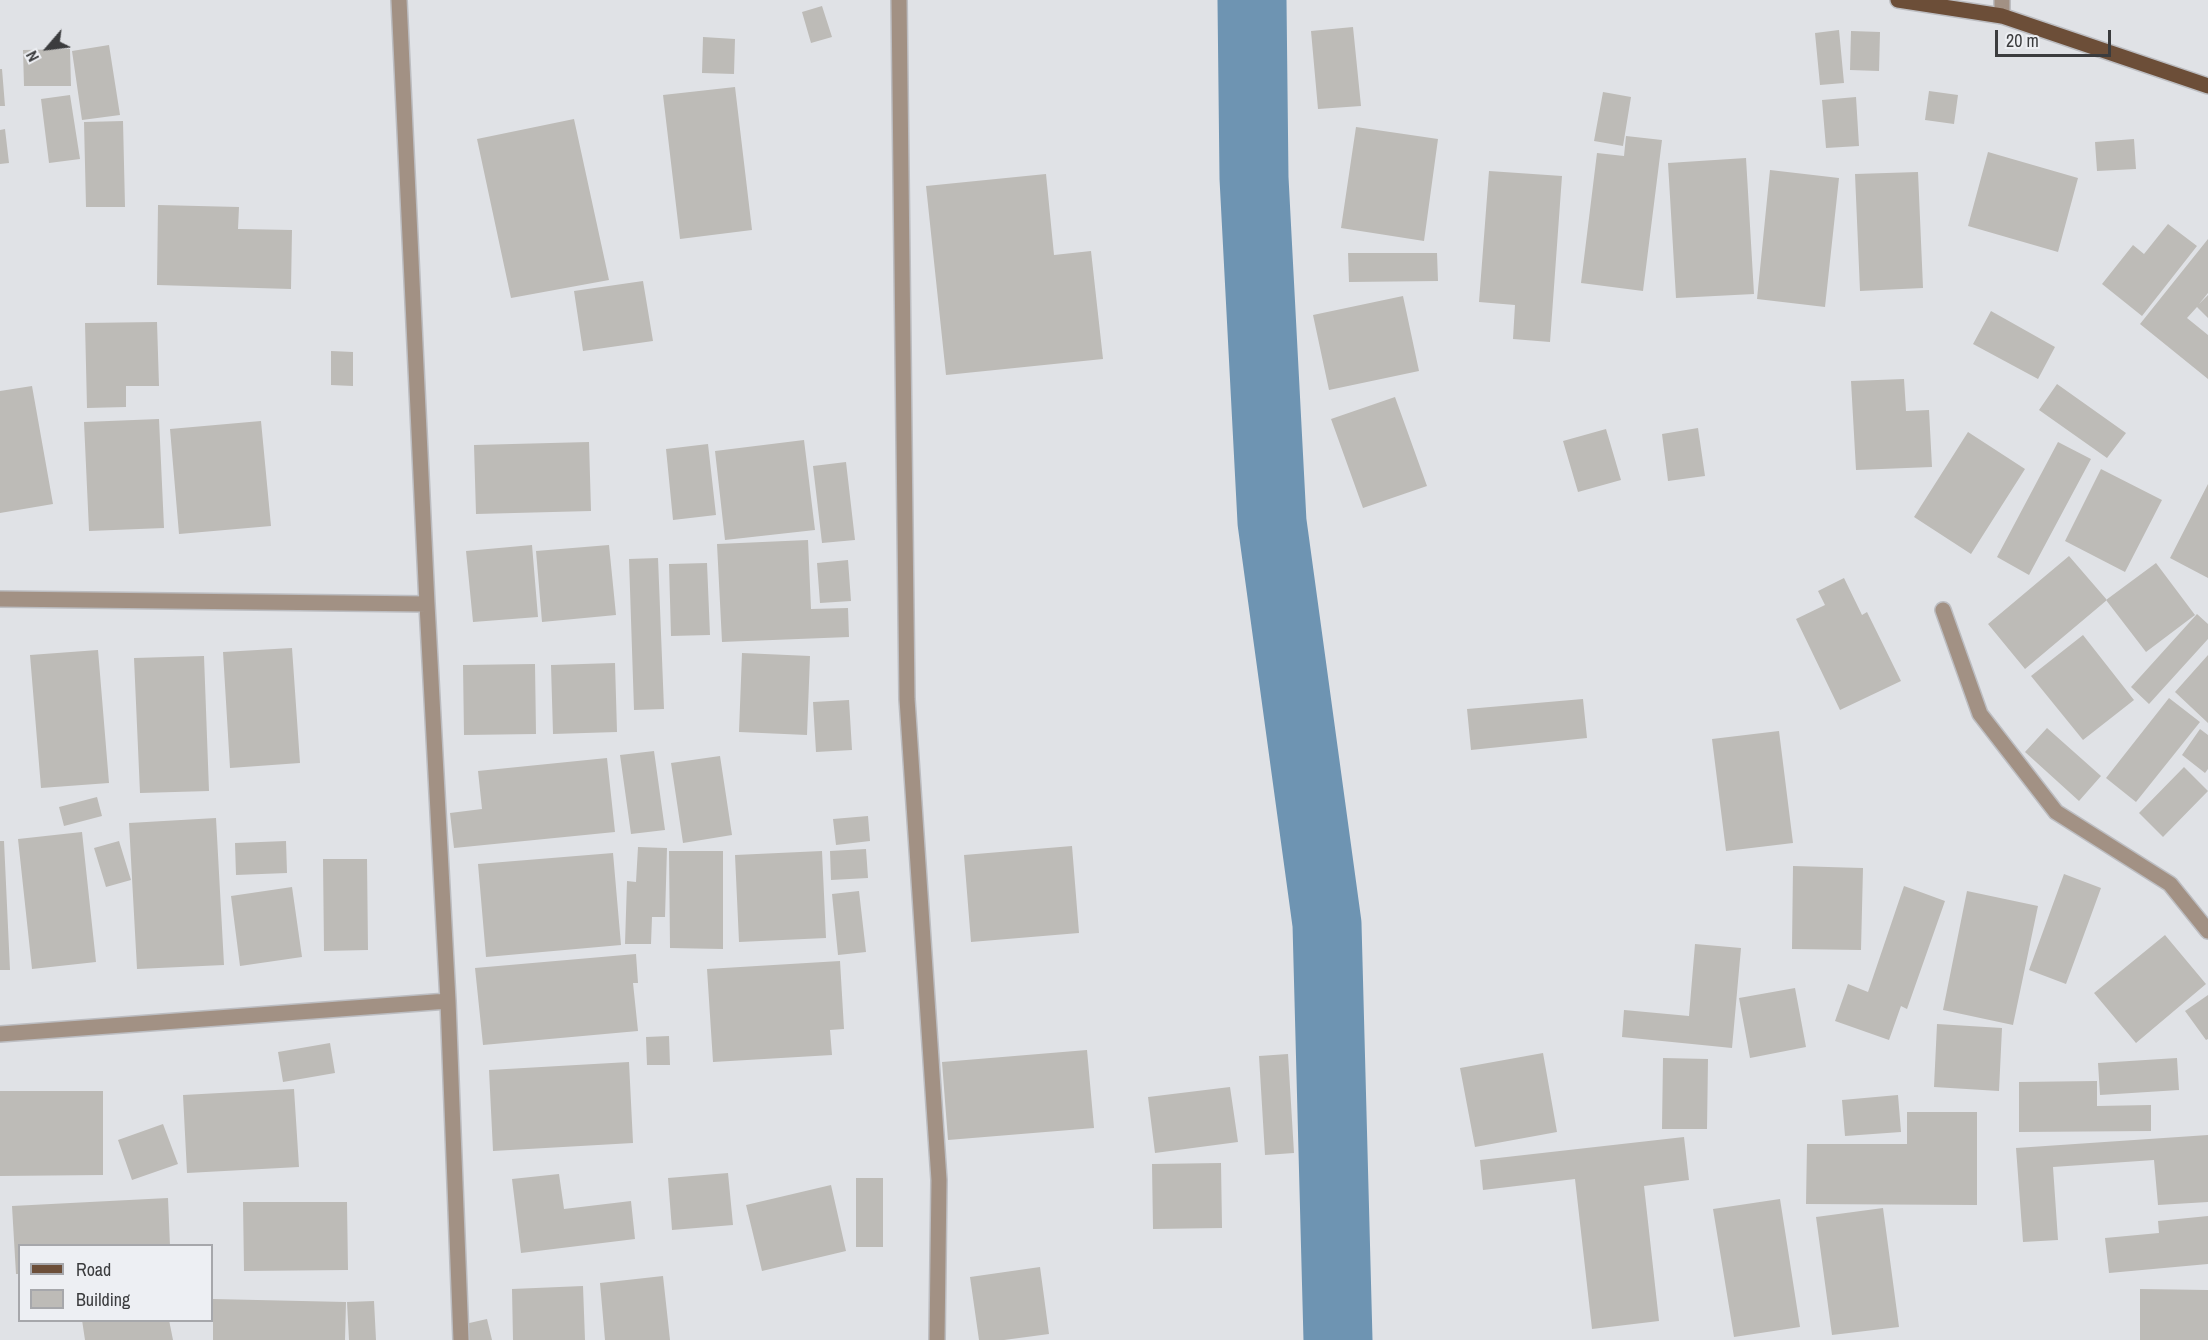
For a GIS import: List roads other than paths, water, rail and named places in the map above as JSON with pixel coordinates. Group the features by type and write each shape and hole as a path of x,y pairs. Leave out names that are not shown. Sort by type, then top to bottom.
{"main road":[{"path":"1898,0 2002,16 2208,86"}],"street":[{"path":"399,0 448,1001 461,1340"},
{"path":"899,0 907,699 939,1180 937,1340"},
{"path":"2002,0 2002,16"},
{"path":"0,599 427,604"},
{"path":"1943,610 1980,714 2056,812 2170,884 2208,931"},
{"path":"0,1034 448,1001"}],"waterway":[{"path":"1252,0 1254,178 1272,522 1327,924 1338,1340"}]}
